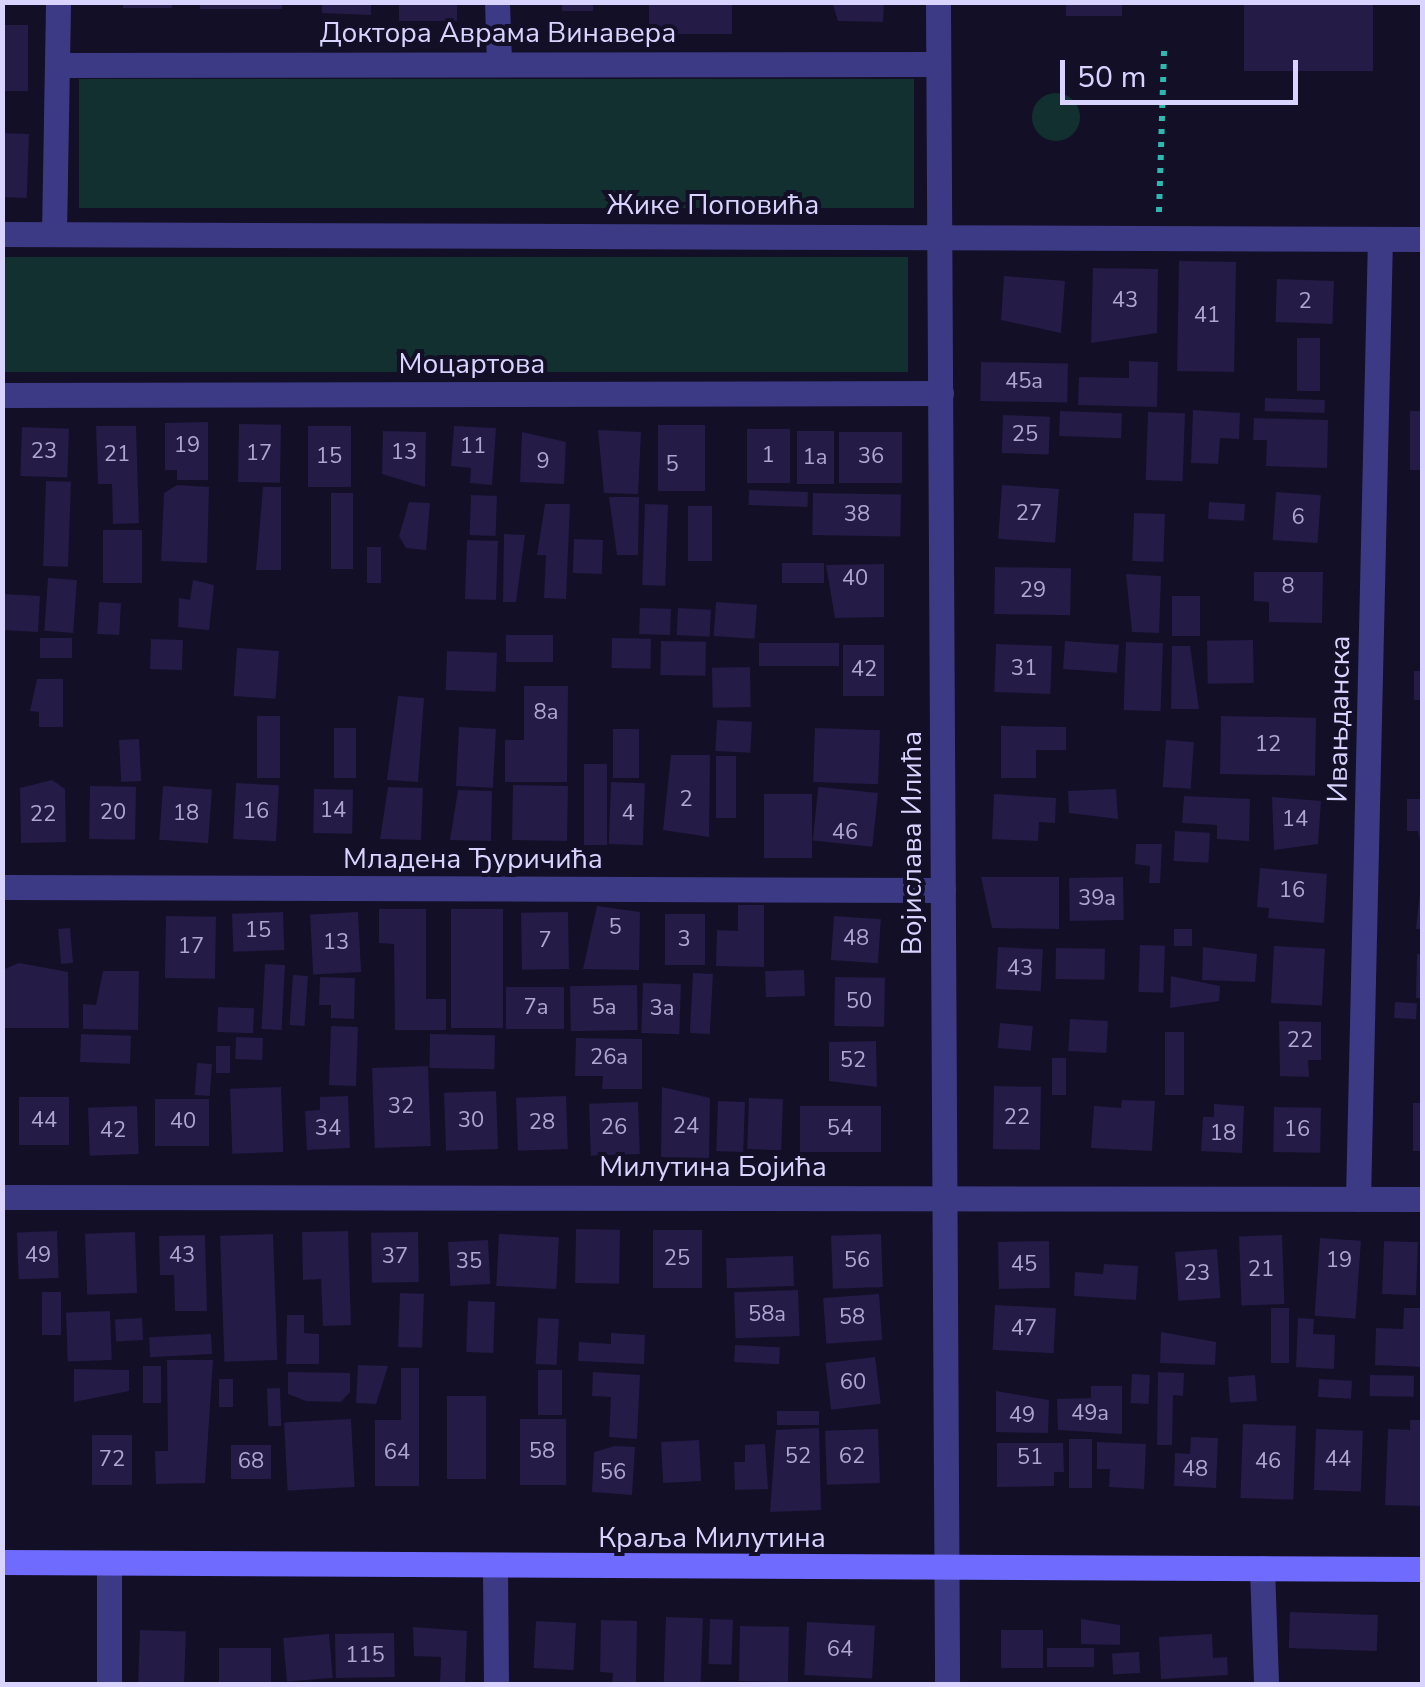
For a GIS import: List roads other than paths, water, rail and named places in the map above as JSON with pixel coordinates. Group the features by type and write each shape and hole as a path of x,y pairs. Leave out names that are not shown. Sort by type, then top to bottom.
{"main road":[{"name":"Краља Милутина","path":"2,1562 496,1570 947,1566 1422,1569"}],"street":[{"path":"54,234 60,65 58,2"},
{"path":"497,2 499,62"},
{"name":"Војислава Илића","path":"938,2 943,890 938,1198 947,1684"},
{"name":"Доктора Аврама Винавера","path":"60,65 936,64"},
{"name":"Жике Поповића","path":"2,234 1422,240"},
{"name":"Ивањданска","path":"1358,1199 1380,240"},
{"name":"Моцартова","path":"2,396 942,393"},
{"name":"Младена Ђуричића","path":"2,887 943,890"},
{"name":"Милутина Бојића","path":"2,1197 1422,1200"},
{"path":"108,1684 109,1562"},
{"path":"1262,1568 1266,1684"},
{"path":"496,1570 496,1684"}]}
